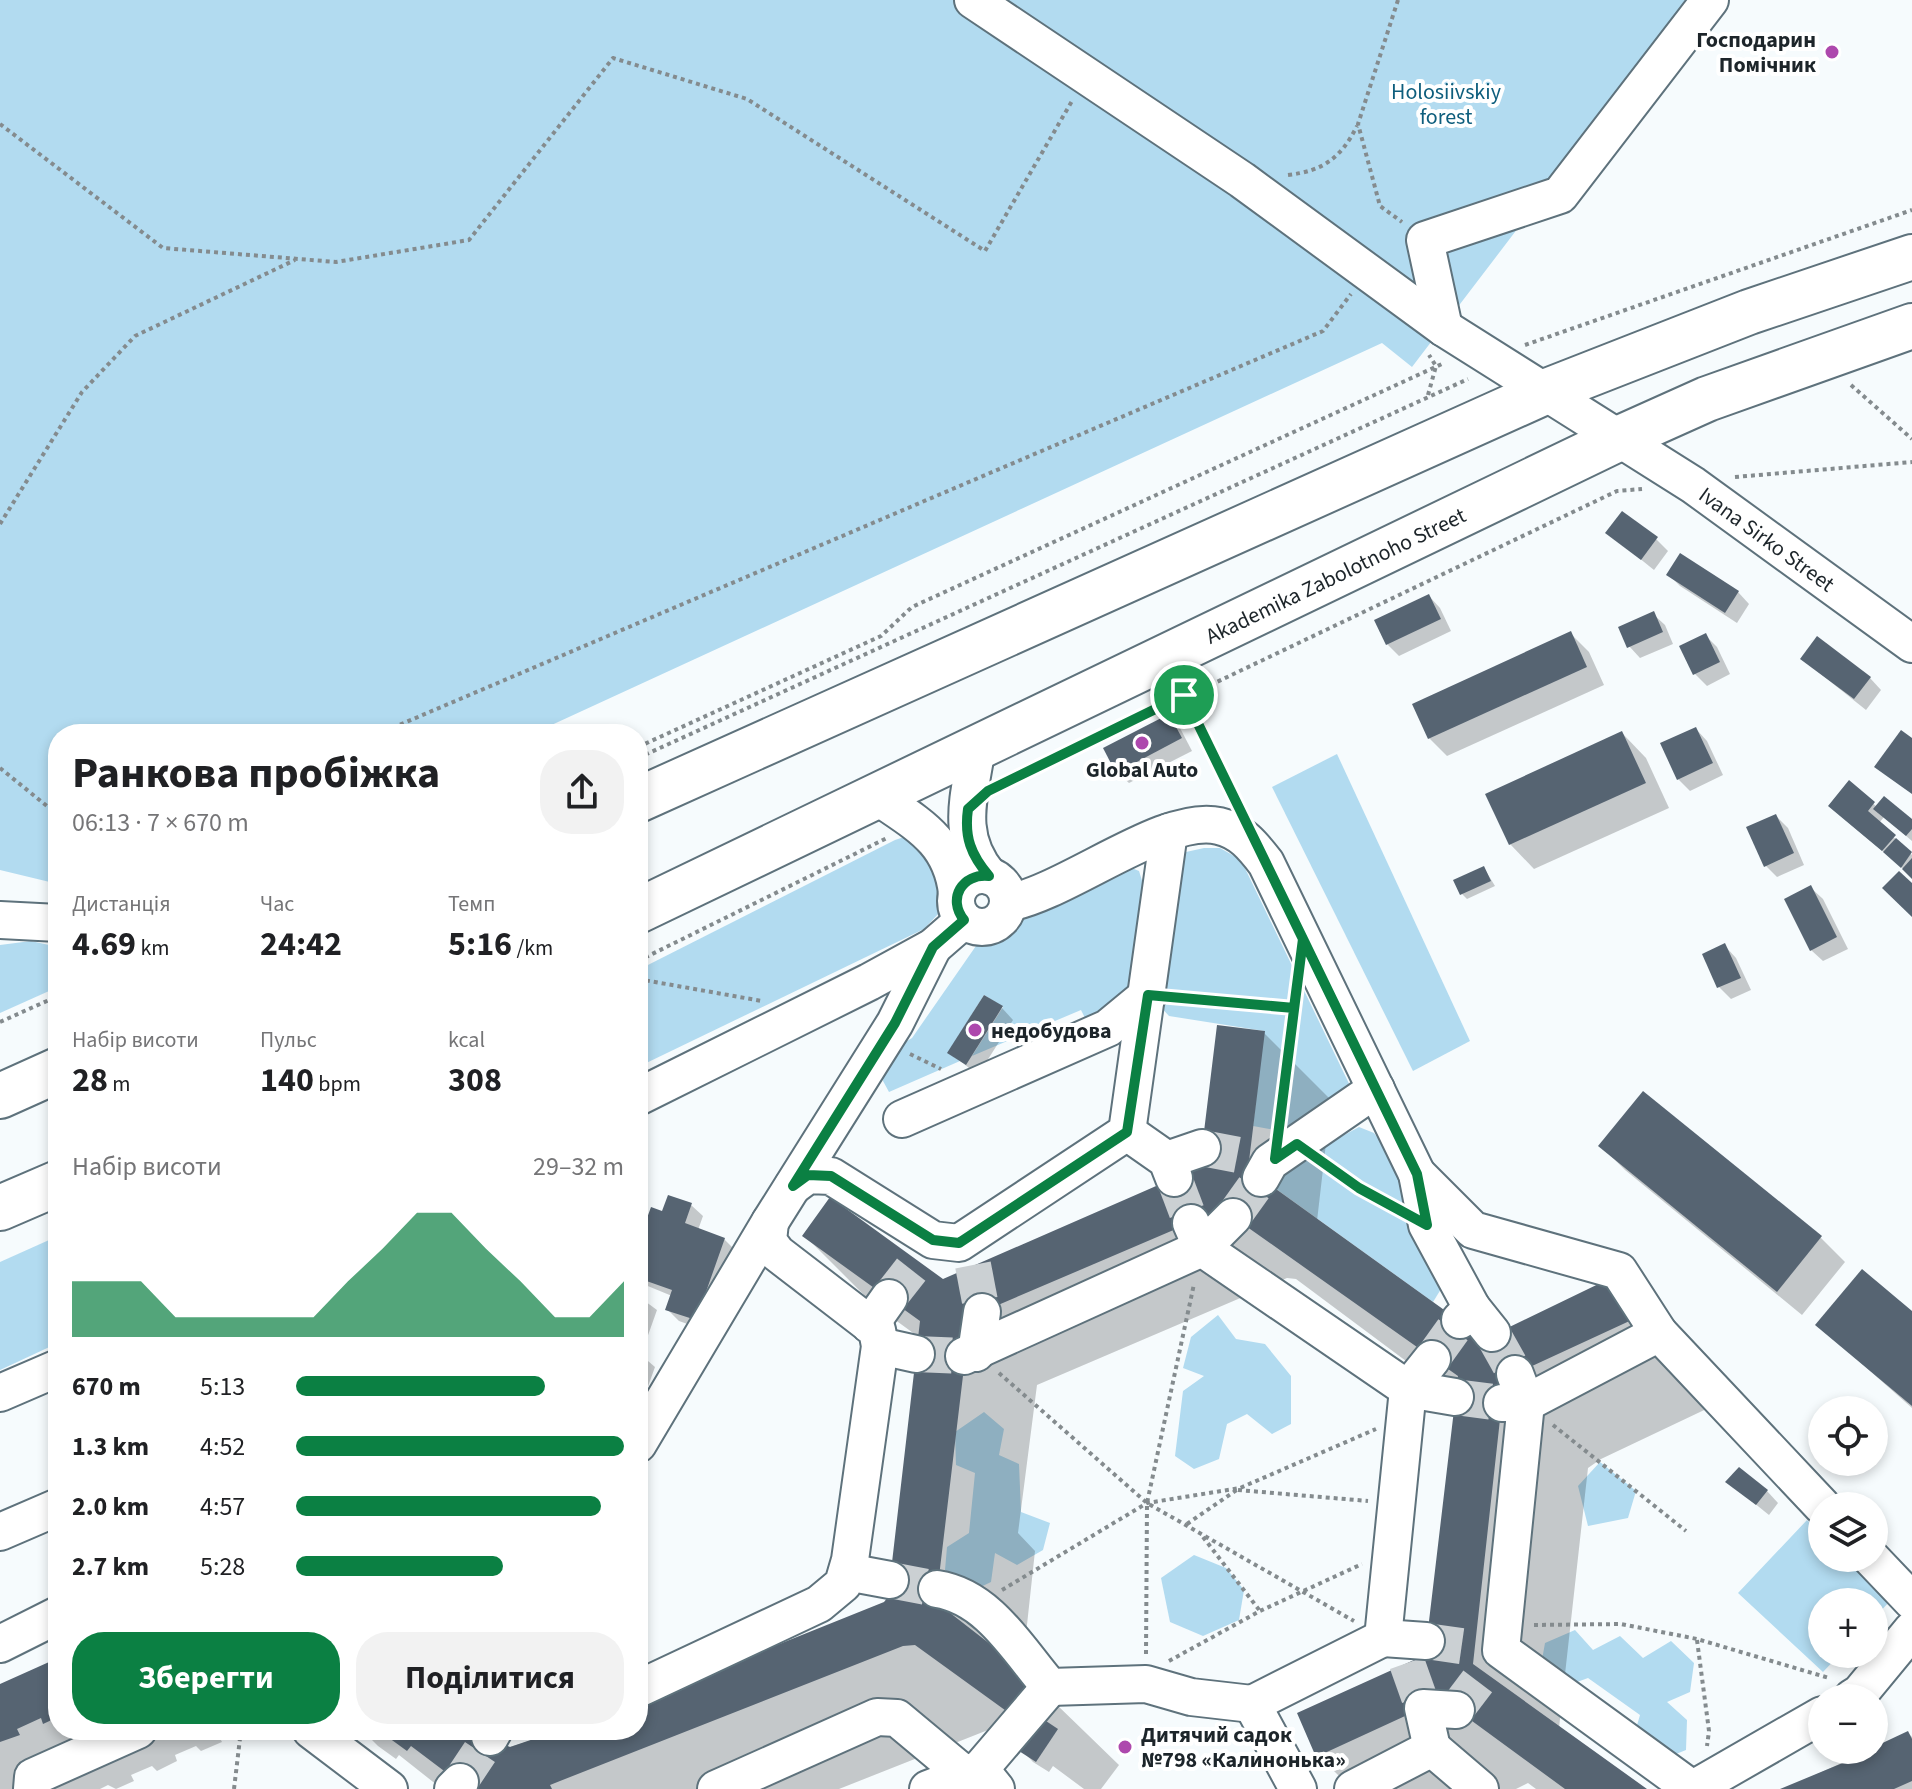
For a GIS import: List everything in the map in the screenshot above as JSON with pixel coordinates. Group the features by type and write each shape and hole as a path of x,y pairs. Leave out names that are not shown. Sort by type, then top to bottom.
{"highway":[{"path":"648,796 1547,391 1749,312 1912,257"},
{"name":"Akademika Zabolotnoho Street","path":"648,906 874,794 1620,438 1707,399 1912,326"},
{"path":"0,1096 48,1069"},
{"path":"0,1208 48,1187"}],"street":[{"name":"Ivana Sirko Street","path":"973,0 1242,180 1444,328 1620,438 1710,481 1912,644"},
{"path":"1444,328 1425,240 1560,195 1710,0"},
{"path":"874,794 925,829 952,862 960,907 978,927 995,924 998,890 969,847 965,828 977,746"},
{"path":"648,1427 770,1222 890,1032 933,947 960,907 972,877 998,890 1035,897 1169,832 1196,824 1234,831 1252,844 1266,863 1417,1174 1427,1225 1474,1321"},
{"path":"793,1186 808,1175 831,1176 924,1250 959,1243 970,1251 1127,1132 1169,832"},
{"path":"648,1092 933,947"},
{"path":"869,982 890,1032"},
{"path":"902,1119 1108,1028 1148,995"},
{"path":"1270,1160 1376,1089"},
{"path":"1127,1132 1171,1169 1202,1148"},
{"path":"1417,1174 1473,1230 1619,1271 1659,1333 1809,1492"},
{"path":"970,1355 1233,1217"},
{"path":"770,1222 768,1241 777,1253 879,1323 916,1354"},
{"path":"1196,1235 1408,1402 1455,1397"},
{"path":"970,1355 982,1312"},
{"path":"648,1684 819,1604 843,1584 879,1323"},
{"path":"1659,1333 1515,1393 1490,1649 1696,1787 1808,1723"},
{"path":"928,1789 980,1777 1050,1687 1146,1679 1191,1697 1252,1704 1405,1647 1393,1550 1408,1402 1432,1359"},
{"path":"0,1393 48,1372"},
{"path":"0,1532 48,1511"},
{"path":"847,1572 890,1580"},
{"path":"1884,1572 1912,1601"},
{"path":"937,1589 959,1592 981,1605 1050,1687"},
{"path":"0,1644 48,1620"},
{"path":"1866,1684 1912,1630"},
{"path":"1252,1704 1298,1789"},
{"path":"716,1789 877,1717 888,1716 897,1718 980,1777"},
{"path":"32,1789 33,1777 116,1740"},
{"path":"324,1740 389,1789"},
{"path":"1353,1789 1432,1748 1480,1789"}],"path":[{"path":"1242,180 1314,172 1346,148 1358,124 1398,0"},
{"path":"0,124 163,248 336,262 469,240 613,58 747,99 985,251 1087,75"},
{"path":"1358,124 1380,206 1425,240"},
{"path":"648,753 1494,358 1912,210"},
{"path":"0,524 82,392 135,336 298,259"},
{"path":"401,724 1323,331 1372,273"},
{"path":"648,742 881,636 912,607 1436,366 1494,358"},
{"path":"1851,385 1912,439"},
{"path":"968,809 988,791 1617,491 1644,489 1662,495 1710,481 1912,462"},
{"path":"1184,695 1239,807"},
{"path":"0,768 48,807"},
{"path":"648,956 897,834 925,829"},
{"path":"1303,939 1270,1160 1359,1188 1427,1225"},
{"path":"648,981 813,1010"},
{"path":"1148,995 1294,1008"},
{"path":"0,1022 48,1000"},
{"path":"890,1032 975,1087"},
{"path":"1146,1679 1147,1503 1196,1235"},
{"path":"970,1355 1147,1503 1405,1647"},
{"path":"1515,1393 1686,1531"},
{"path":"1187,1524 1236,1489 1408,1402"},
{"path":"981,1605 1147,1503 1236,1489 1398,1503"},
{"path":"1201,1535 1260,1611"},
{"path":"1146,1679 1260,1611 1393,1550"},
{"path":"1490,1649 1621,1624 1697,1639 1831,1684"},
{"path":"1696,1787 1709,1731 1697,1639"},
{"path":"234,1789 240,1740"}],"green space":[{"name":"Holosiivskiy forest","path":"0,0 1692,0 1412,367 1382,343 554,724 48,724 48,882 0,870"},
{"path":"1337,754 1470,1041 1413,1071 1272,787"},
{"path":"910,835 924,840 948,896 940,912 924,929 648,1062 648,965"},
{"path":"1220,848 1241,860 1355,1096 1286,1132 1253,1126 1264,1031 1169,1016 1156,1002 1178,863 1186,852"},
{"path":"1127,866 1139,871 1145,890 1127,1003 1088,1024 1081,1010 972,1056 1003,1007 984,995 948,1053 960,1061 889,1092 883,1081 886,1054 912,1038 978,943"},
{"path":"31,941 48,945 48,991 0,1013 0,945"},
{"path":"1359,1127 1374,1133 1390,1154 1446,1281 1433,1302 1272,1186 1283,1168"},
{"path":"48,1240 48,1348 0,1370 0,1262"},
{"path":"1218,1315 1236,1339 1265,1344 1291,1376 1291,1424 1272,1434 1247,1414 1227,1424 1219,1459 1194,1469 1175,1456 1183,1391 1204,1376 1183,1368 1191,1337"},
{"path":"984,1412 1004,1429 999,1455 1019,1464 1021,1512 1050,1523 1043,1550 1017,1565 995,1553 991,1582 968,1593 945,1570 947,1547 969,1533 975,1473 956,1465 955,1432"},
{"path":"1600,1462 1636,1491 1628,1518 1588,1526 1578,1486"},
{"path":"1807,1520 1808,1572 1863,1572 1880,1588 1808,1588 1808,1658 1738,1593"},
{"path":"1194,1555 1226,1568 1244,1590 1239,1620 1203,1636 1170,1622 1161,1578"},
{"path":"1575,1630 1593,1650 1620,1636 1643,1658 1671,1641 1694,1663 1690,1692 1667,1702 1687,1720 1686,1750 1661,1760 1633,1739 1640,1715 1588,1678 1561,1688 1540,1671 1545,1643"}],"building":[{"path":"1622,511 1658,537 1641,560 1605,533"},
{"path":"1680,553 1739,591 1725,613 1666,575"},
{"path":"1429,594 1441,619 1386,645 1374,620"},
{"path":"1654,611 1663,632 1627,648 1618,627"},
{"path":"1571,631 1587,667 1428,739 1412,704"},
{"path":"1706,633 1720,662 1693,675 1679,646"},
{"path":"1817,636 1871,677 1854,699 1800,659"},
{"name":"Global Auto","path":"1169,714 1182,738 1116,773 1103,748"},
{"path":"1696,727 1713,763 1677,780 1660,743"},
{"path":"1901,730 1912,738 1912,794 1874,767"},
{"path":"1622,731 1646,783 1509,845 1485,794"},
{"path":"1849,780 1875,802 1868,811 1896,835 1882,851 1828,806"},
{"path":"1884,796 1912,819 1912,829 1906,836 1873,809"},
{"path":"1776,814 1794,853 1764,867 1746,827"},
{"path":"1896,838 1912,852 1901,868 1883,852"},
{"path":"1912,858 1912,879 1902,869"},
{"path":"1484,866 1491,881 1460,895 1453,880"},
{"path":"1899,871 1912,883 1912,917 1882,888"},
{"path":"1811,885 1837,937 1810,951 1784,899"},
{"path":"1725,943 1741,978 1717,988 1702,954"},
{"name":"недобудова","path":"984,995 1003,1006 966,1065 947,1053"},
{"path":"1217,1025 1265,1031 1248,1169 1479,1335 1497,1333 1615,1276 1636,1318 1515,1374 1504,1383 1473,1664 1647,1789 1565,1789 1442,1699 1316,1757 1297,1713 1425,1655 1458,1376 1226,1212 1218,1211 970,1317 936,1602 1035,1679 1009,1713 915,1645 903,1646 560,1781 550,1785 552,1789 468,1789 411,1746 407,1751 392,1740 494,1740 510,1747 531,1740 648,1740 648,1697 884,1602 888,1597 920,1321 802,1236 830,1197 943,1279 1163,1183 1202,1148"},
{"path":"1643,1091 1822,1236 1777,1292 1598,1146"},
{"path":"668,1195 692,1203 685,1223 725,1238 696,1320 665,1310 672,1290 648,1282 648,1215 651,1207 662,1211"},
{"path":"1862,1269 1912,1311 1912,1406 1815,1325"},
{"path":"1739,1467 1768,1490 1756,1505 1725,1482"},
{"path":"48,1662 48,1722 43,1724 41,1718 17,1729 20,1735 0,1742 0,1684"},
{"path":"1040,1717 1058,1729 1036,1762 1019,1751"},
{"path":"1908,1731 1912,1739 1912,1781 1894,1789 1780,1789 1840,1764 1888,1764 1888,1740"}],"tunnel":[{"path":"1202,1148 1249,1157"},
{"path":"1174,1178 1191,1223"},
{"path":"1233,1217 1261,1178"},
{"path":"889,1298 918,1261"},
{"path":"973,1265 982,1312"},
{"path":"1432,1359 1460,1320"},
{"path":"1492,1333 1515,1374"},
{"path":"916,1354 964,1356"},
{"path":"1455,1397 1502,1403"},
{"path":"890,1580 937,1589"},
{"path":"1426,1641 1475,1648"},
{"path":"1407,1663 1423,1708"},
{"path":"1456,1710 1484,1673"},
{"path":"460,1782 488,1740"}],"place":[{"name":"Господарин Помічник","path":"1832,52"},
{"name":"Global Auto","path":"1142,743"},
{"name":"недобудова","path":"975,1030"},
{"name":"Дитячий садок №798 «Калинонька»","path":"1125,1747"}],"route":[{"path":"1184,695 988,791 968,809 965,828 969,847 989,876 972,877 959,889 956,906 964,920 933,947 895,1023 793,1186 808,1175 831,1176 933,1240 959,1243 1127,1132 1148,995 1294,1008 1303,939 1417,1174 1427,1225 1359,1188 1297,1144 1275,1159 1303,939 1184,695"}]}
